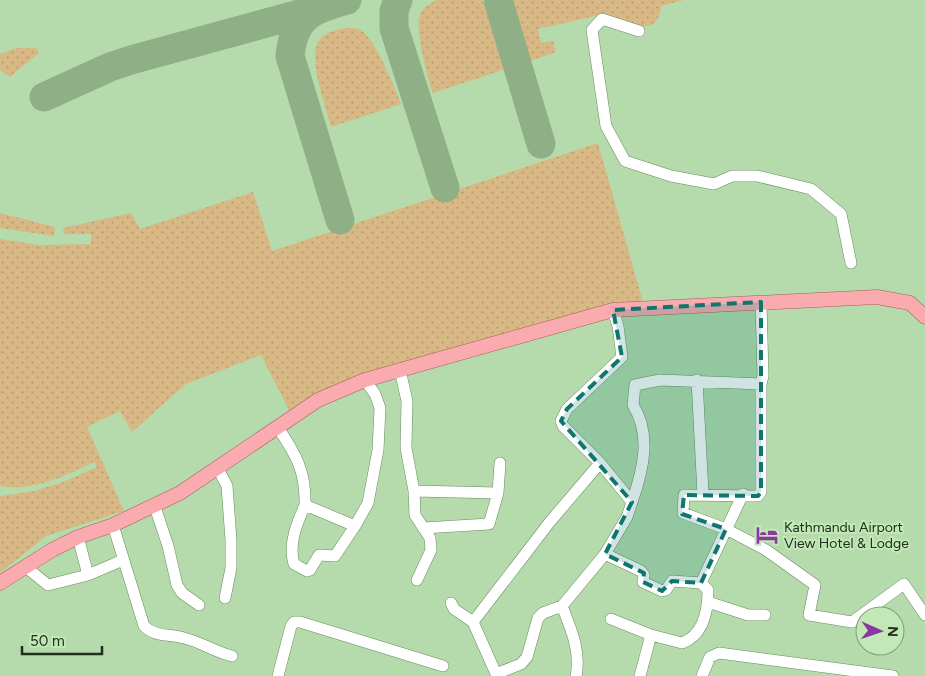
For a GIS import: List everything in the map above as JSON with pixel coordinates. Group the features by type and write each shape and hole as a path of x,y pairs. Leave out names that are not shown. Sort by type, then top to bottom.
{"main road":[{"path":"0,583 27,568 52,550 78,537 113,525 155,507 180,493 332,392 365,380 613,310 877,297 910,303 925,316"}],"street":[{"path":"640,31 602,20 592,30 606,126 625,161 672,176 714,184 732,176 757,176 812,189 841,214 851,263"},
{"path":"761,302 763,376 761,384 760,492 758,496 743,494 684,494 683,513 726,529 766,550 815,585 809,615 852,622 904,584 925,615"},
{"path":"613,310 618,326 622,357 567,410 562,421 563,426 600,463 632,502"},
{"path":"400,370 407,401 406,448 414,491 415,515 430,538 431,550 417,580"},
{"path":"278,428 293,451 304,476 304,505 295,529 292,556 294,564 302,570 310,570 319,555 335,556 368,503 378,450 380,408 375,394 365,380"},
{"path":"451,603 454,609 473,622 497,674 521,664 527,657 538,618 543,613 562,606 605,554 627,517 642,468 644,441 641,418 633,405 635,385 660,380 761,384"},
{"path":"697,380 702,494"},
{"path":"423,528 489,524 498,494 500,463"},
{"path":"473,622 555,515 600,463"},
{"path":"217,467 227,486 231,540 231,568 224,598"},
{"path":"414,491 498,494"},
{"path":"701,583 726,529 741,504 743,494"},
{"path":"304,505 355,526"},
{"path":"155,507 168,546 177,585 186,597 199,605"},
{"path":"113,525 135,602 144,626 150,632 191,640 232,656"},
{"path":"78,537 88,575"},
{"path":"605,554 641,572 644,575 643,582 662,591 666,590 672,581 701,583 708,590 708,602 699,632 688,641 682,643 651,635 611,619"},
{"path":"27,568 48,585 88,575 123,560"},
{"path":"708,602 748,615 765,615"},
{"path":"562,606 575,638 578,659 576,676"},
{"path":"278,676 291,626 294,622 300,622 443,666"},
{"path":"640,676 651,635"},
{"path":"702,676 710,657 718,653 893,676"}],"highlighted area":[{"path":"761,302 761,492 758,496 684,495 682,514 726,529 701,583 672,581 662,591 643,582 644,573 605,554 632,502 561,421 567,409 622,357 613,310"}],"shaded area":[{"path":"437,0 482,0 497,29 509,68 433,93 422,54 419,22 423,10"},
{"path":"511,0 684,0 661,6 654,24 647,26 604,14 538,29 541,43 553,41 556,52 524,63"},
{"path":"347,28 360,30 373,44 401,104 331,127 316,70 316,48 319,40 328,33"},
{"path":"18,48 36,48 39,53 10,77 0,70 0,54"},
{"path":"598,143 643,302 598,307 507,333 290,412 261,355 186,384 132,432 120,411 87,427 124,511 46,536 0,573 0,496 34,491 63,482 97,467 94,462 37,485 25,487 0,486 0,239 39,245 91,244 91,234 64,234 63,228 131,213 140,229 253,192 272,251"},
{"path":"0,213 55,227 54,236 0,228"}],"taxiway":[{"path":"340,220 290,56 296,31 307,16 324,7 347,0"},
{"path":"398,0 394,11 394,28 445,188"},
{"path":"498,0 541,144"},
{"path":"44,97 110,67 131,60 314,10"}],"place":[{"name":"Kathmandu Airport View Hotel & Lodge","path":"767,535"}]}
